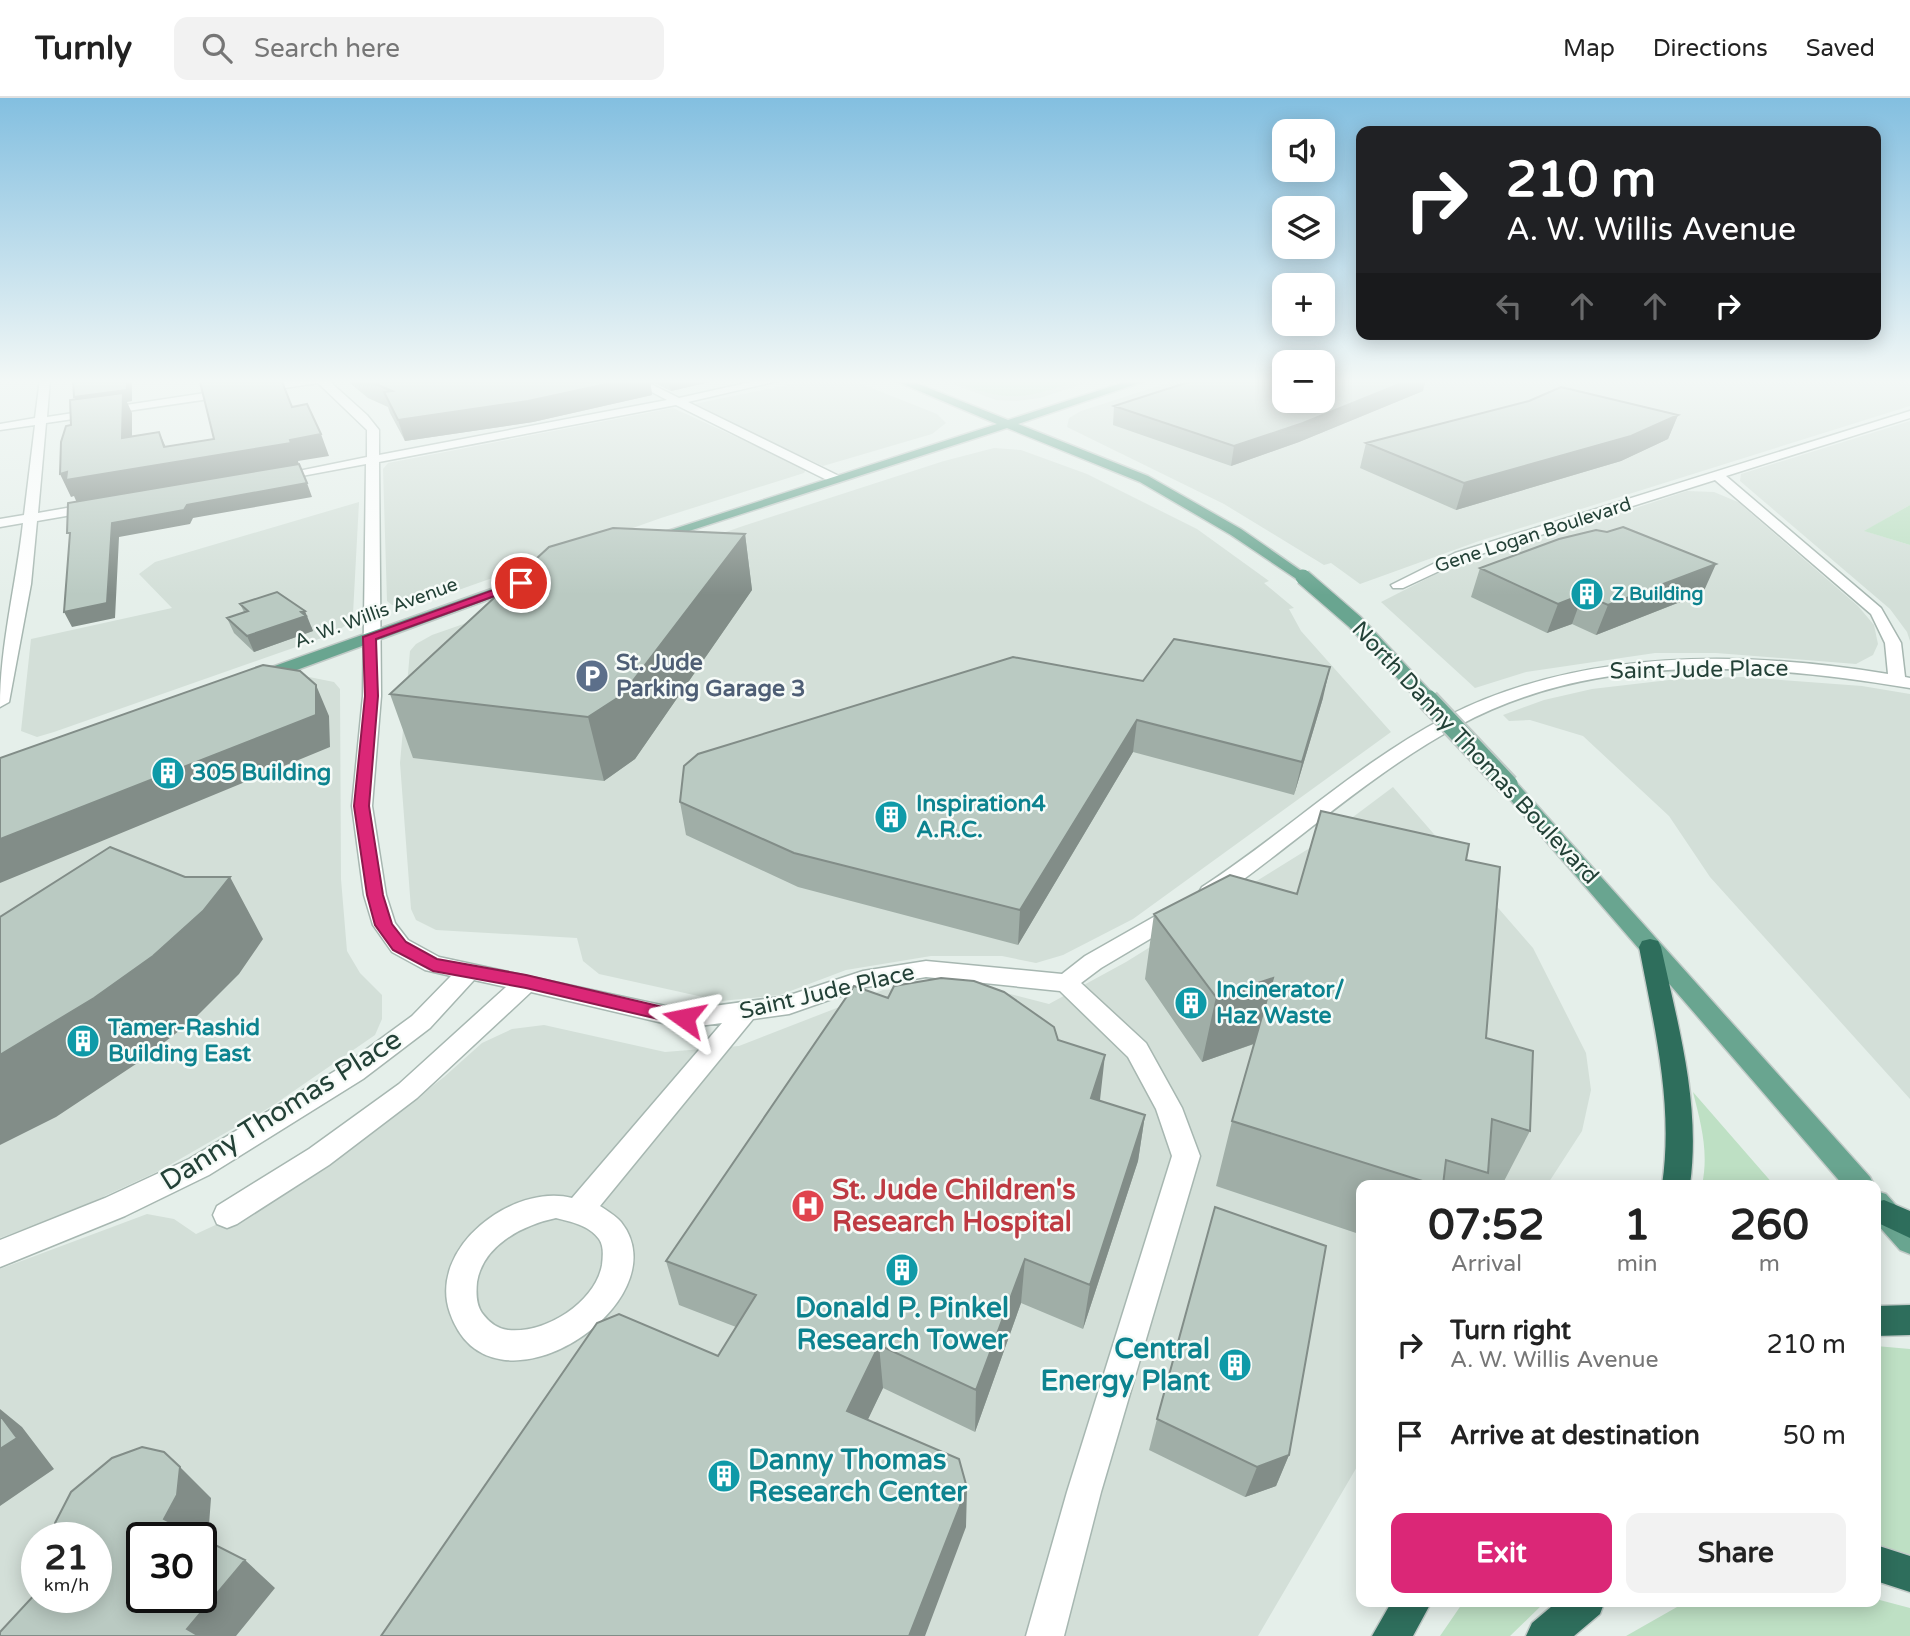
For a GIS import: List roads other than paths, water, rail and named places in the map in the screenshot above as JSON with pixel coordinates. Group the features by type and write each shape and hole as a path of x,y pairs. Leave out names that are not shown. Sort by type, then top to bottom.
{"highway":[{"path":"1650,947 1682,1115 1681,1160 1677,1180"},
{"path":"1881,1208 1910,1225"},
{"path":"1881,1321 1910,1321"},
{"path":"1881,1565 1910,1574"},
{"path":"1391,1636 1410,1607"},
{"path":"1545,1636 1580,1607"}],"main road":[{"path":"628,546 924,451"},
{"name":"North Danny Thomas Boulevard","path":"1075,451 1144,479 1236,532 1303,577 1355,622 1508,785 1856,1180"},
{"name":"A. W. Willis Avenue","path":"242,684 546,574"},
{"path":"1881,1208 1910,1241"}],"street":[{"path":"0,702 24,584 38,451"},
{"name":"Saint Jude Place","path":"374,451 369,637 372,696 362,806 378,905 384,925 400,946 433,964 684,1018 744,1013 799,1003 863,979 926,970 1066,983 1093,962 1220,885 1359,781 1452,722 1496,700 1564,678 1620,668 1744,665 1903,681"},
{"path":"258,479 422,451"},
{"path":"777,451 835,479"},
{"name":"Gene Logan Boulevard","path":"1398,585 1460,556 1794,451"},
{"path":"1717,475 1876,611 1889,628 1903,681"},
{"path":"0,523 112,504"},
{"name":"Danny Thomas Place","path":"0,1254 104,1212 199,1167 365,1063 421,1022 468,972"},
{"name":"Danny Thomas Place","path":"227,1214 320,1157 408,1091 526,982"},
{"path":"1045,1636 1084,1492 1120,1381 1186,1156 1169,1108 1137,1050 1066,983"},
{"path":"580,1209 744,1013"},
{"path":"556,1206 580,1209 600,1218 617,1244 618,1267 605,1300 584,1321 558,1338 543,1343 514,1347 492,1342 472,1329 461,1309 460,1285 476,1250 511,1220 538,1209 556,1206"}],"place":[{"name":"Z Building","path":"1587,594"},
{"name":"St. Jude Parking Garage 3","path":"592,676"},
{"name":"305 Building","path":"168,773"},
{"name":"Inspiration4 A.R.C.","path":"891,817"},
{"name":"Incinerator/ Haz Waste","path":"1191,1003"},
{"name":"Tamer-Rashid Building East","path":"83,1041"},
{"name":"St. Jude Children's Research Hospital","path":"808,1206"},
{"name":"Donald P. Pinkel Research Tower","path":"902,1270"},
{"name":"Central Energy Plant","path":"1235,1365"},
{"name":"Danny Thomas Research Center","path":"724,1476"}]}
